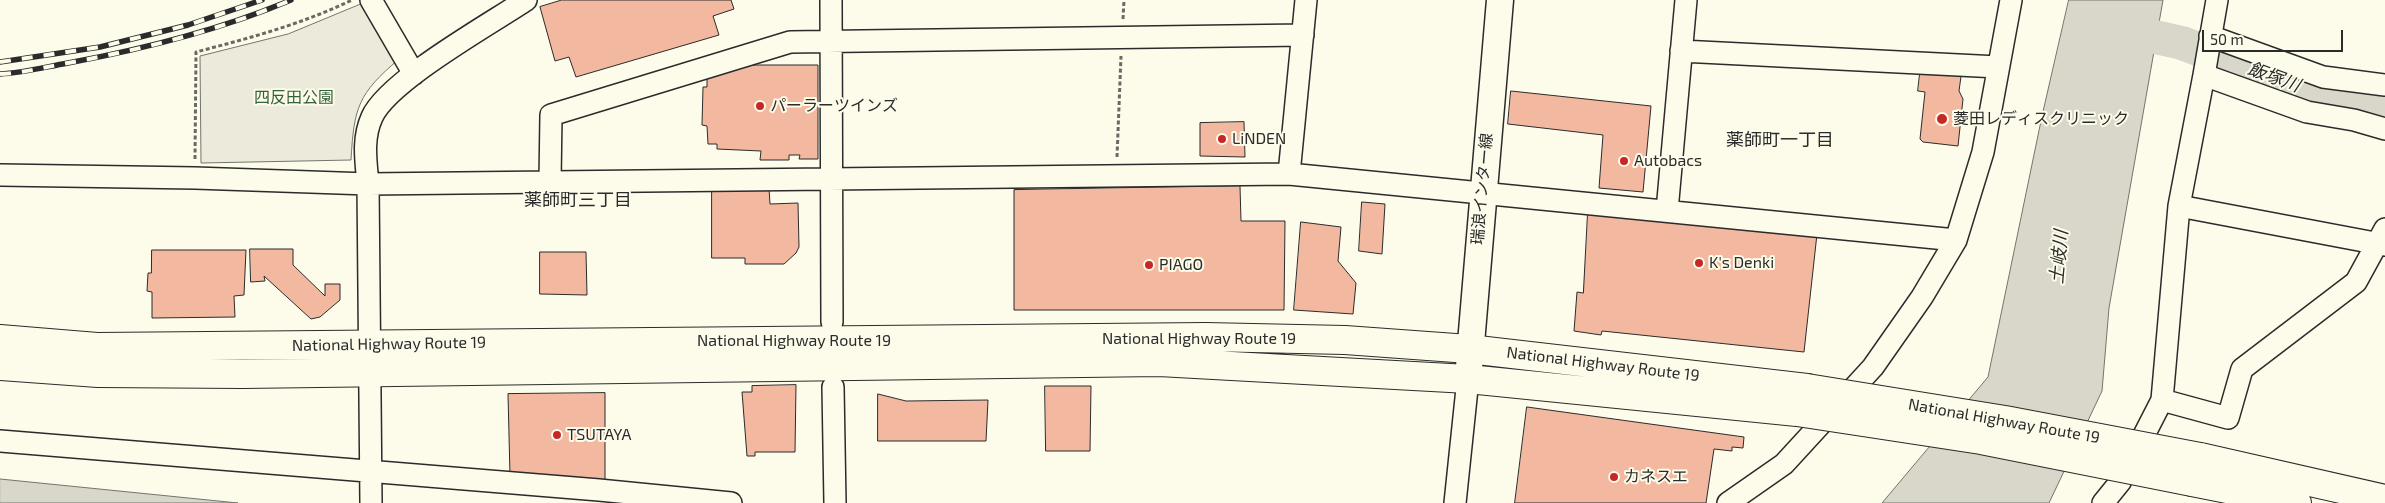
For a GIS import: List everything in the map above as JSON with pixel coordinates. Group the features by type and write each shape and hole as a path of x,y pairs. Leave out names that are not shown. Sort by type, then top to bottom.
{"highway":[{"name":"National Highway Route 19","path":"0,339 97,347 1206,337 1345,340 1470,349 1802,400"},
{"name":"National Highway Route 19","path":"0,366 98,373 370,373 1159,362 1468,378 1802,400 2005,420 2196,470 2297,503"},
{"name":"National Highway Route 19","path":"2196,470 2385,500"}],"main road":[{"name":"瑞浪インター線","path":"1468,378 1482,192 1500,0"}],"street":[{"path":"370,0 414,74"},
{"path":"371,503 368,184 364,144 372,118 381,101 414,74 526,0"},
{"path":"831,0 832,322"},
{"path":"1289,174 1306,0"},
{"path":"1667,211 1686,0"},
{"path":"1728,503 1784,464 1873,367 1922,297 1956,240 1983,152 2011,0"},
{"path":"2103,503 2120,482 2162,400 2179,206 2217,0"},
{"path":"550,181 551,115 790,42 832,40 1122,39 1303,35"},
{"path":"2210,36 2323,77 2385,85"},
{"path":"1681,50 1998,67"},
{"path":"2204,75 2307,112 2354,120 2385,129"},
{"path":"0,175 194,178 368,184 1289,174 1956,240"},
{"path":"2162,400 2228,418 2242,369 2356,282 2382,239 2179,206"},
{"path":"1455,503 1468,378"},
{"path":"833,386 835,503"},
{"path":"0,441 730,503"}],"path":[{"path":"194,178 196,52 276,31 323,14 352,0"},
{"path":"1117,177 1124,0"}],"green space":[{"name":"四反田公園","path":"364,3 399,59 375,82 361,103 354,127 351,160 201,163 200,56 288,34"}],"water":[{"name":"土岐川","path":"2069,0 2163,0 2109,308 2102,391 2049,503 1882,503 1988,377 2042,116"},
{"path":"0,479 238,503 0,503"}],"building":[{"path":"562,0 731,0 734,9 713,16 719,35 576,77 569,57 555,61 540,7"},
{"name":"パーラーツインズ","path":"743,65 818,65 818,159 799,159 800,155 789,155 789,160 760,160 761,151 717,149 717,144 708,144 707,126 702,125 703,87 707,87 707,77"},
{"name":"菱田レディスクリニック","path":"1921,65 1962,69 1959,91 1963,99 1958,146 1923,142 1920,139 1925,92 1918,91"},
{"name":"Autobacs","path":"1511,91 1651,106 1643,192 1599,188 1603,135 1508,124"},
{"name":"LiNDEN","path":"1244,122 1245,157 1200,156 1200,123"},
{"name":"PIAGO","path":"1240,186 1241,221 1285,221 1284,310 1014,310 1014,190"},
{"path":"712,187 769,188 770,204 798,203 799,247 796,253 784,264 745,264 745,258 712,258"},
{"path":"1362,202 1385,204 1382,254 1359,251"},
{"name":"K's Denki","path":"1588,212 1817,234 1804,352 1602,331 1601,335 1574,331 1577,292 1583,293"},
{"path":"1301,222 1341,227 1338,261 1356,283 1353,314 1294,310"},
{"path":"250,249 293,249 293,265 325,296 325,284 340,284 340,300 320,317 311,319 264,276 265,281 251,282"},
{"path":"152,250 246,250 244,295 234,296 235,317 152,318 152,292 147,291 148,273 151,273"},
{"path":"540,252 586,252 587,295 540,294"},
{"path":"796,385 795,452 755,452 755,456 747,456 742,392 752,392 752,386"},
{"path":"1045,386 1091,386 1090,451 1046,451"},
{"name":"TSUTAYA","path":"605,393 605,484 510,476 508,394"},
{"path":"878,394 906,401 988,400 986,441 878,441"},
{"name":"カネスエ","path":"1527,407 1744,437 1743,448 1732,447 1732,451 1714,449 1706,503 1515,503"}],"waterway":[{"name":"飯塚川","path":"2111,27 2182,43 2307,90 2385,99"}],"railway":[{"path":"0,62 100,47 188,25 262,0"},
{"path":"0,74 34,70 96,58 181,38 237,21 291,0"}],"place":[{"name":"パーラーツインズ","path":"760,106"},
{"name":"菱田レディスクリニック","path":"1942,119"},
{"name":"LiNDEN","path":"1222,139"},
{"name":"Autobacs","path":"1624,161"},
{"name":"K's Denki","path":"1699,263"},
{"name":"PIAGO","path":"1149,265"},
{"name":"TSUTAYA","path":"557,435"},
{"name":"カネスエ","path":"1614,477"}],"district":[{"name":"薬師町一丁目","path":"1780,140"},
{"name":"薬師町三丁目","path":"578,200"}]}
